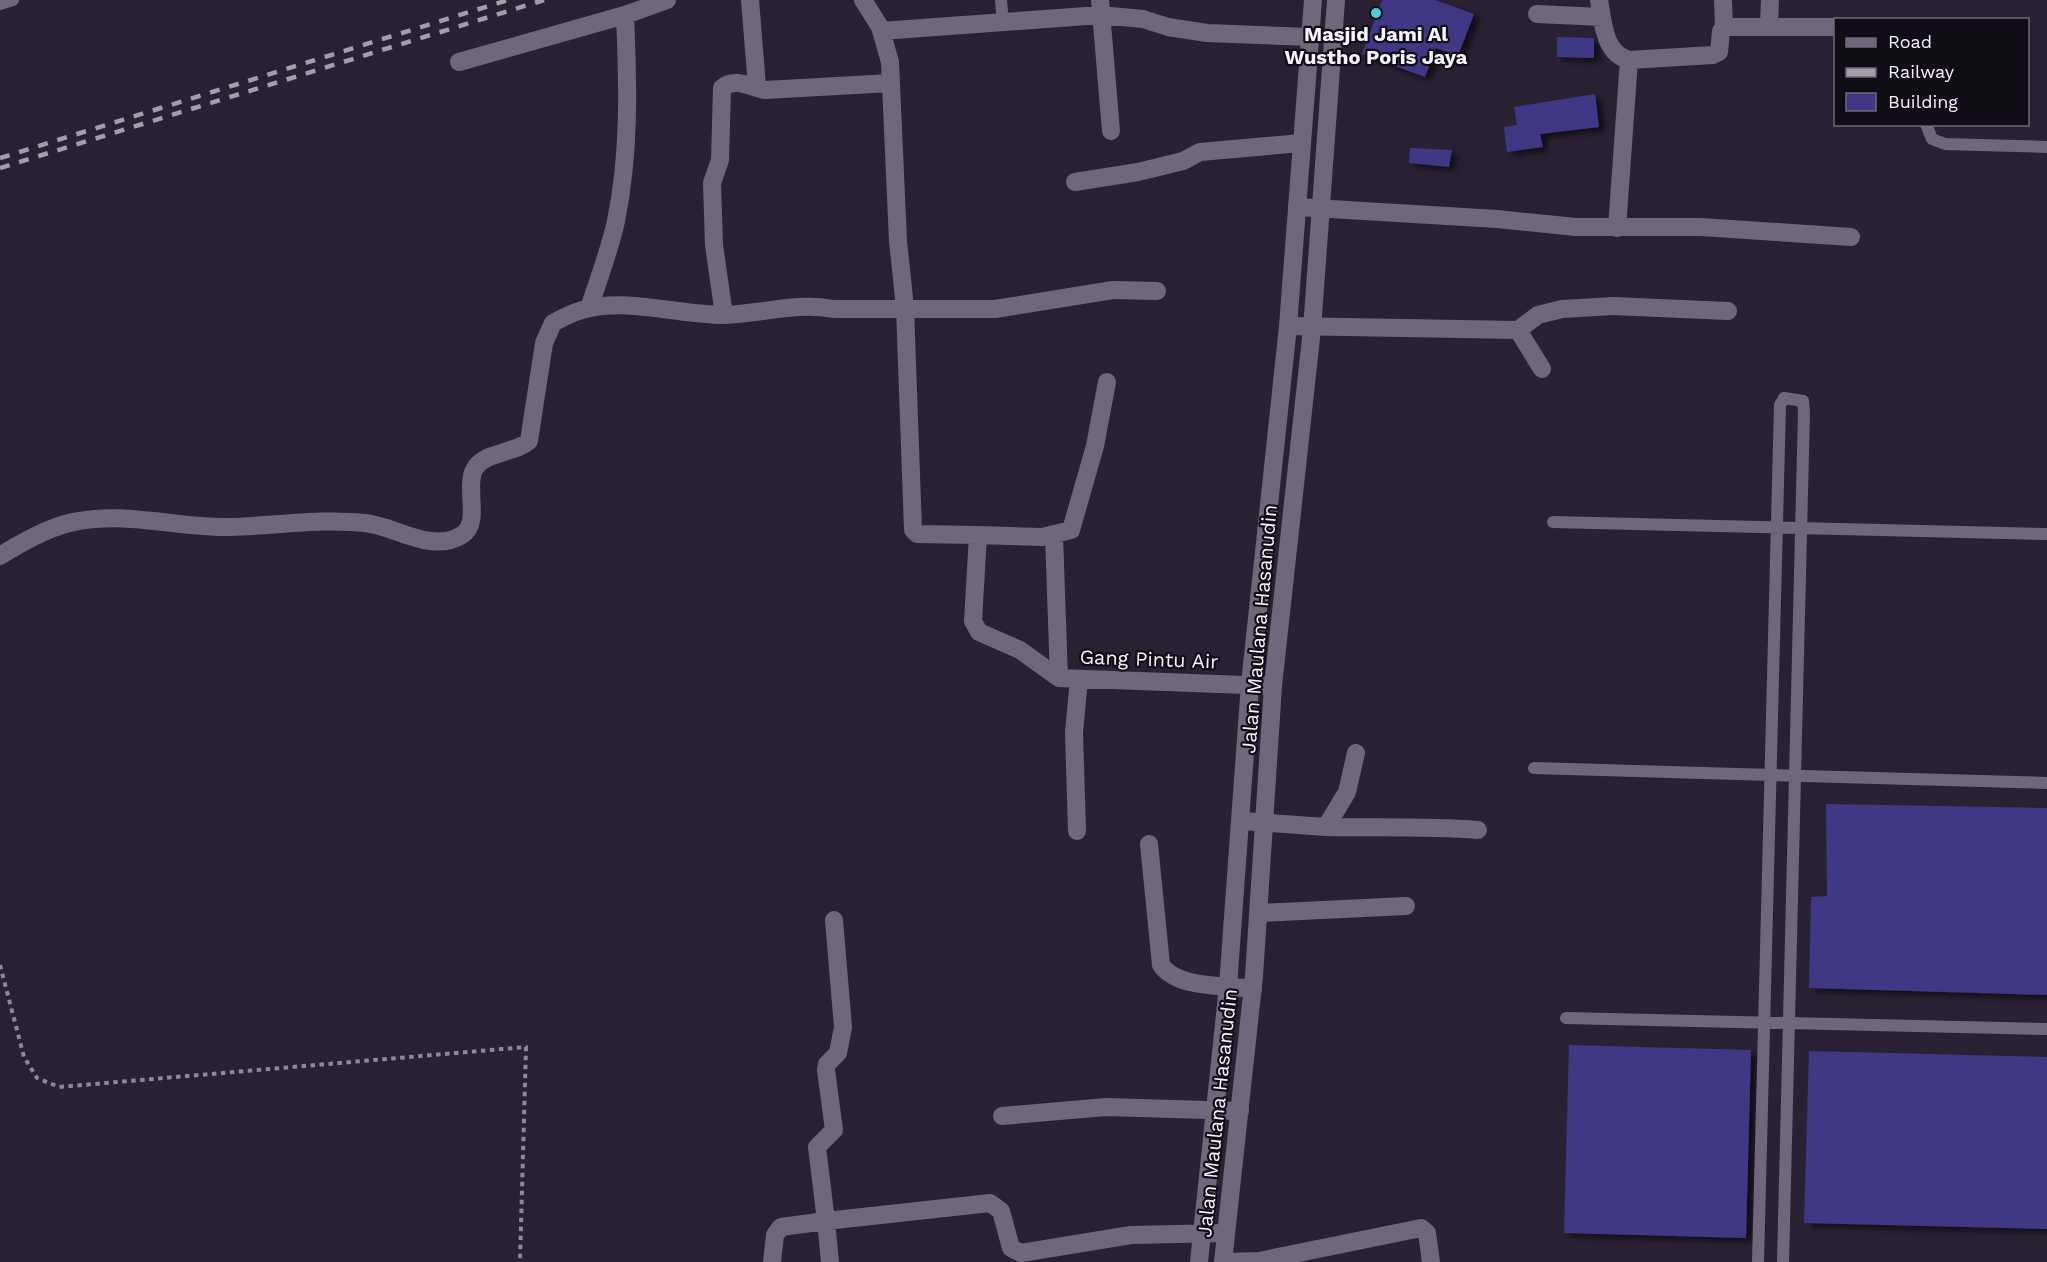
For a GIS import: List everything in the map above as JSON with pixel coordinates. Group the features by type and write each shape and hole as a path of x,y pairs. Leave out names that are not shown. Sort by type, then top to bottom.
{"street":[{"path":"459,62 625,15 667,0"},
{"path":"750,0 757,87"},
{"path":"863,0 881,31 890,62 898,241 905,308 913,530 917,534 1054,536 1071,530 1075,523 1095,446 1107,382"},
{"name":"Jalan Maulana Hasanudin","path":"1199,1262 1228,986 1242,821 1250,684 1288,326 1313,0"},
{"name":"Jalan Maulana Hasanudin","path":"1223,1262 1253,989 1265,913 1271,823 1274,686 1326,209 1336,0"},
{"path":"1537,14 1601,9 1611,49 1618,57 1629,60 1713,55 1719,52 1721,31 1724,27 1723,0"},
{"path":"1769,25 1770,0"},
{"path":"881,31 1003,23 1100,8 1168,27 1206,33 1310,37"},
{"path":"1100,8 1111,130"},
{"path":"589,308 615,224 622,183 628,107 625,15"},
{"path":"1724,27 1769,25 1834,27"},
{"path":"1617,228 1629,60"},
{"path":"724,315 714,245 712,183 720,160 722,88 733,83 765,90 891,83"},
{"path":"1076,182 1138,172 1183,161 1200,152 1302,143"},
{"path":"1297,207 1617,228 1701,227 1851,237"},
{"path":"0,556 24,542 78,521 130,519 226,527 368,523 416,538 437,541 454,539 465,534 469,527 471,481 478,465 487,459 522,447 529,441 544,343 553,323 589,308 632,305 685,313 724,315 814,305 833,309 995,309 1113,290 1157,291"},
{"path":"1288,326 1518,330 1538,315 1562,309 1613,306 1728,311"},
{"path":"1518,330 1542,369"},
{"path":"978,535 973,621 979,632 1020,650 1059,678"},
{"path":"1054,536 1059,678"},
{"name":"Gang Pintu Air","path":"1059,678 1274,686"},
{"path":"1077,831 1074,732 1079,679"},
{"path":"1318,826 1347,792 1356,753"},
{"path":"1242,821 1372,828 1424,825 1478,830"},
{"path":"1149,844 1161,965 1167,973 1182,979 1253,989"},
{"path":"1265,913 1407,906"},
{"path":"830,1262 817,1147 834,1130 826,1070 827,1064 838,1053 843,1027 834,920"},
{"path":"1002,1116 1106,1107 1240,1111"},
{"path":"772,1262 774,1235 781,1227 990,1203 1001,1211 1011,1248 1016,1253 1064,1254 1131,1235 1226,1233"},
{"path":"1223,1262 1259,1261 1421,1228 1427,1233 1431,1262"}],"lane":[{"path":"0,4 13,0"},
{"path":"1001,0 1003,23"},
{"path":"1927,126 1932,139 1944,144 2047,147"},
{"path":"1758,1262 1780,405 1784,398 1800,399 1804,405 1783,1262"},
{"path":"1553,522 2047,534"},
{"path":"1534,768 2047,783"},
{"path":"1566,1018 2047,1029"}],"path":[{"path":"0,965 24,1058 37,1078 59,1087 526,1047 520,1262"}],"building":[{"path":"1382,0 1435,0 1474,14 1458,56 1436,48 1425,77 1362,54"},
{"path":"1557,37 1594,38 1594,58 1557,57"},
{"path":"1595,94 1599,127 1540,134 1543,147 1507,152 1504,127 1517,125 1514,107"},
{"path":"1410,148 1452,150 1449,167 1409,163"},
{"path":"1826,804 2047,808 2047,995 1809,988 1811,897 1827,896"},
{"path":"1569,1045 1751,1050 1746,1238 1564,1233"},
{"path":"1809,1051 2047,1057 2047,1229 1804,1223"}],"railway":[{"path":"0,158 508,0"},
{"path":"0,168 544,0"}],"place":[{"name":"Masjid Jami Al Wustho Poris Jaya","path":"1376,13"}]}
